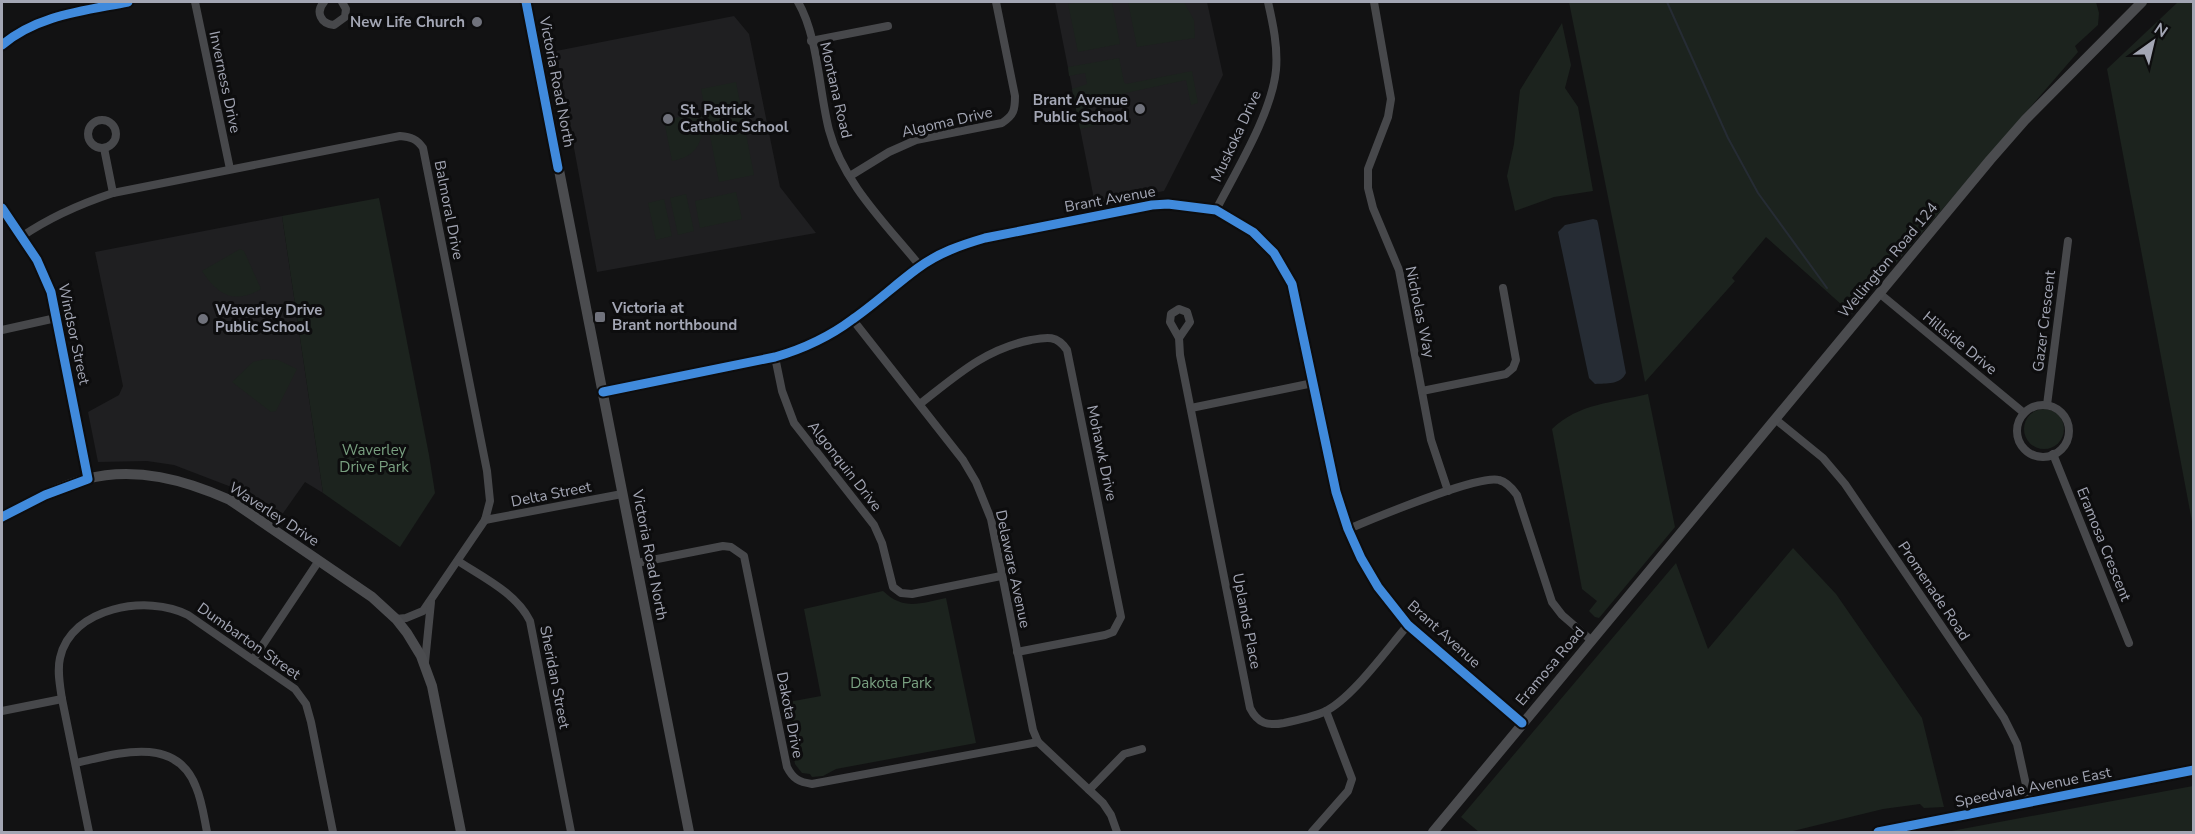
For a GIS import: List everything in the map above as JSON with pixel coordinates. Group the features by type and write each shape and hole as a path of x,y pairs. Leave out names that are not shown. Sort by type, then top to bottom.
{"main road":[{"name":"Victoria Road North","path":"526,2 689,832"},
{"name":"Wellington Road 124","path":"1669,547 2025,120 2142,2"},
{"name":"Waverley Drive","path":"2,517 57,489 88,478 119,475 153,476 182,481 230,500 372,597 396,619 412,640 424,665 435,698 461,832"},
{"name":"Eramosa Road","path":"1432,832 1669,547"},
{"name":"Speedvale Avenue East","path":"1878,832 2193,770"}],"street":[{"path":"2,45 13,35 41,21 128,2"},
{"name":"Inverness Drive","path":"195,2 230,169"},
{"path":"324,2 320,8 320,16 326,23 332,25 339,23 345,17 346,9 342,2"},
{"name":"Montana Road","path":"798,2 812,40 836,151 850,176 920,267"},
{"name":"Algoma Drive","path":"850,176 889,152 909,143 1002,123 1010,117 1015,110 1015,96 996,2"},
{"name":"Muskoka Drive","path":"1216,210 1268,107 1274,86 1276,39 1268,2"},
{"name":"Nicholas Way","path":"1374,2 1391,99 1388,117 1368,169 1368,188 1373,208 1399,270 1431,440 1448,491"},
{"path":"812,40 888,26"},
{"name":"Balmoral Drive","path":"21,237 54,215 78,204 113,193 400,136 409,136 419,142 423,148 487,471 490,501 485,520 432,601 416,615 396,619"},
{"path":"104,148 113,193"},
{"name":"Brant Avenue","path":"603,392 775,357 814,343 853,320 920,267 947,251 985,238 1142,207 1168,204 1216,210 1253,232 1274,253 1292,284 1336,492 1348,529 1378,587 1408,625 1522,723"},
{"name":"Windsor Street","path":"2,208 45,274 51,292 88,478"},
{"name":"Gazer Crescent","path":"2047,405 2068,241"},
{"path":"1422,391 1506,374 1513,368 1516,360 1503,288"},
{"name":"Hillside Drive","path":"1879,293 2024,413"},
{"path":"2,330 56,318"},
{"name":"Delaware Avenue","path":"853,320 963,460 976,482 991,519 1030,717 1038,742 1089,790 1111,815 1118,832"},
{"name":"Mohawk Drive","path":"920,404 968,366 1002,347 1048,337 1062,342 1067,350 1120,617 1113,632 1017,652"},
{"name":"Uplands Place","path":"1179,338 1180,355 1250,708 1258,720 1273,725 1309,718 1326,711 1347,696 1408,625"},
{"name":"Algonquin Drive","path":"775,357 782,391 794,423 875,527 882,543 893,587 901,593 912,594 1002,576"},
{"path":"1191,408 1313,383"},
{"path":"2039,405 2047,405 2062,413 2069,428 2065,445 2053,454 2043,456 2025,449 2019,441 2017,431 2024,413 2039,405"},
{"name":"Promenade Road","path":"1776,419 1823,458 1845,484 2004,718 2017,744 2030,803"},
{"name":"Eramosa Crescent","path":"2053,454 2129,643"},
{"path":"1348,529 1448,491 1485,480 1498,479 1509,485 1517,495 1552,602 1562,615 1592,641"},
{"name":"Delta Street","path":"485,520 622,494"},
{"name":"Dakota Drive","path":"637,563 723,546 731,547 744,556 787,767 794,779 812,784 1038,742"},
{"name":"Sheridan Street","path":"458,561 514,598 524,609 530,621 572,832"},
{"path":"254,658 318,562"},
{"name":"Waverley Drive","path":"424,665 427,624 432,601"},
{"name":"Dumbarton Street","path":"89,832 58,679 60,658 67,642 88,620 113,610 149,604 170,607 188,615 292,686 306,704 333,832"},
{"path":"2,711 62,699"},
{"path":"1312,832 1351,784 1351,772 1326,711"},
{"path":"1089,790 1124,754 1142,749"},
{"path":"76,762 129,751 158,753 172,759 186,770 196,785 207,832"}],"shaded area":[{"name":"Brant Avenue Public School","path":"1055,2 1207,2 1223,75 1164,191 1095,204"},
{"name":"St. Patrick Catholic School","path":"734,16 749,34 780,187 816,233 597,272 556,51"},
{"name":"Waverley Drive Public School","path":"282,216 323,493 305,482 279,519 234,488 174,465 147,461 98,462 88,412 119,395 123,386 95,252"},
{"path":"1593,219 1598,223 1626,373 1620,380 1595,384 1589,378 1558,232 1565,225"}],"green space":[{"path":"1112,2 1120,44 1078,52 1068,4"},
{"path":"1128,2 1184,2 1194,20 1195,38 1137,47"},
{"path":"1569,2 2096,2 2099,13 2098,25 2075,46 2078,52 1852,314 1766,237 1732,278 1735,281 1645,382"},
{"path":"2178,2 2194,2 2193,527 2107,69"},
{"path":"1562,23 1571,65 1565,88 1578,107 1593,191 1554,197 1515,211 1507,176 1514,144 1520,90"},
{"path":"1119,58 1126,84 1192,71 1198,103 1191,105 1186,80 1089,101 1094,126 1080,129 1072,89 1087,84 1085,73 1069,76 1068,67"},
{"path":"736,82 754,175 719,182 701,89"},
{"path":"701,113 702,130 698,145 688,155 672,161 664,120"},
{"path":"736,192 742,219 700,228 695,201"},
{"path":"686,194 694,231 678,235 670,198"},
{"name":"Waverley Drive Park","path":"379,198 435,493 400,547 323,493 282,216"},
{"path":"664,199 672,236 656,240 648,203"},
{"path":"240,249 244,251 261,289 243,296 228,295 214,286 202,271"},
{"path":"266,359 278,360 297,369 276,411 271,412 232,382 253,362"},
{"path":"1648,394 1675,527 1599,618 1589,611 1597,601 1582,589 1552,429 1562,420 1585,409"},
{"path":"2044,409 2052,410 2058,415 2063,421 2063,437 2058,443 2052,448 2044,449 2036,448 2030,443 2025,437 2024,429 2025,421 2030,415 2036,410"},
{"path":"1793,548 1836,594 1922,718 1944,807 1924,808 1920,804 1883,809 1789,832 1479,832 1461,817 1676,563 1708,649"},
{"name":"Dakota Park","path":"883,591 898,601 913,604 946,598 976,743 836,769 823,776 812,777 810,774 802,773 795,764 783,703 821,696 804,609"},
{"path":"2193,786 2193,832 1946,832"}],"waterway":[{"path":"1667,2 1728,138 1758,193 1827,288"}],"cycle path":[{"path":"2,45 16,35 46,21 128,2"},
{"path":"526,2 558,168"},
{"path":"603,392 775,357 806,346 844,325 934,258 985,238 1152,205 1168,204 1216,210 1253,232 1274,253 1292,284 1336,492 1348,529 1378,587 1408,625 1522,723"},
{"path":"2,208 37,260 51,292 88,479 45,495 2,517"},
{"path":"1878,832 2194,770"}],"place":[{"name":"New Life Church","path":"477,22"},
{"name":"Brant Avenue Public School","path":"1140,109"},
{"name":"St. Patrick Catholic School","path":"668,119"},
{"name":"Victoria at Brant northbound","path":"600,317"},
{"name":"Waverley Drive Public School","path":"203,319"}]}
